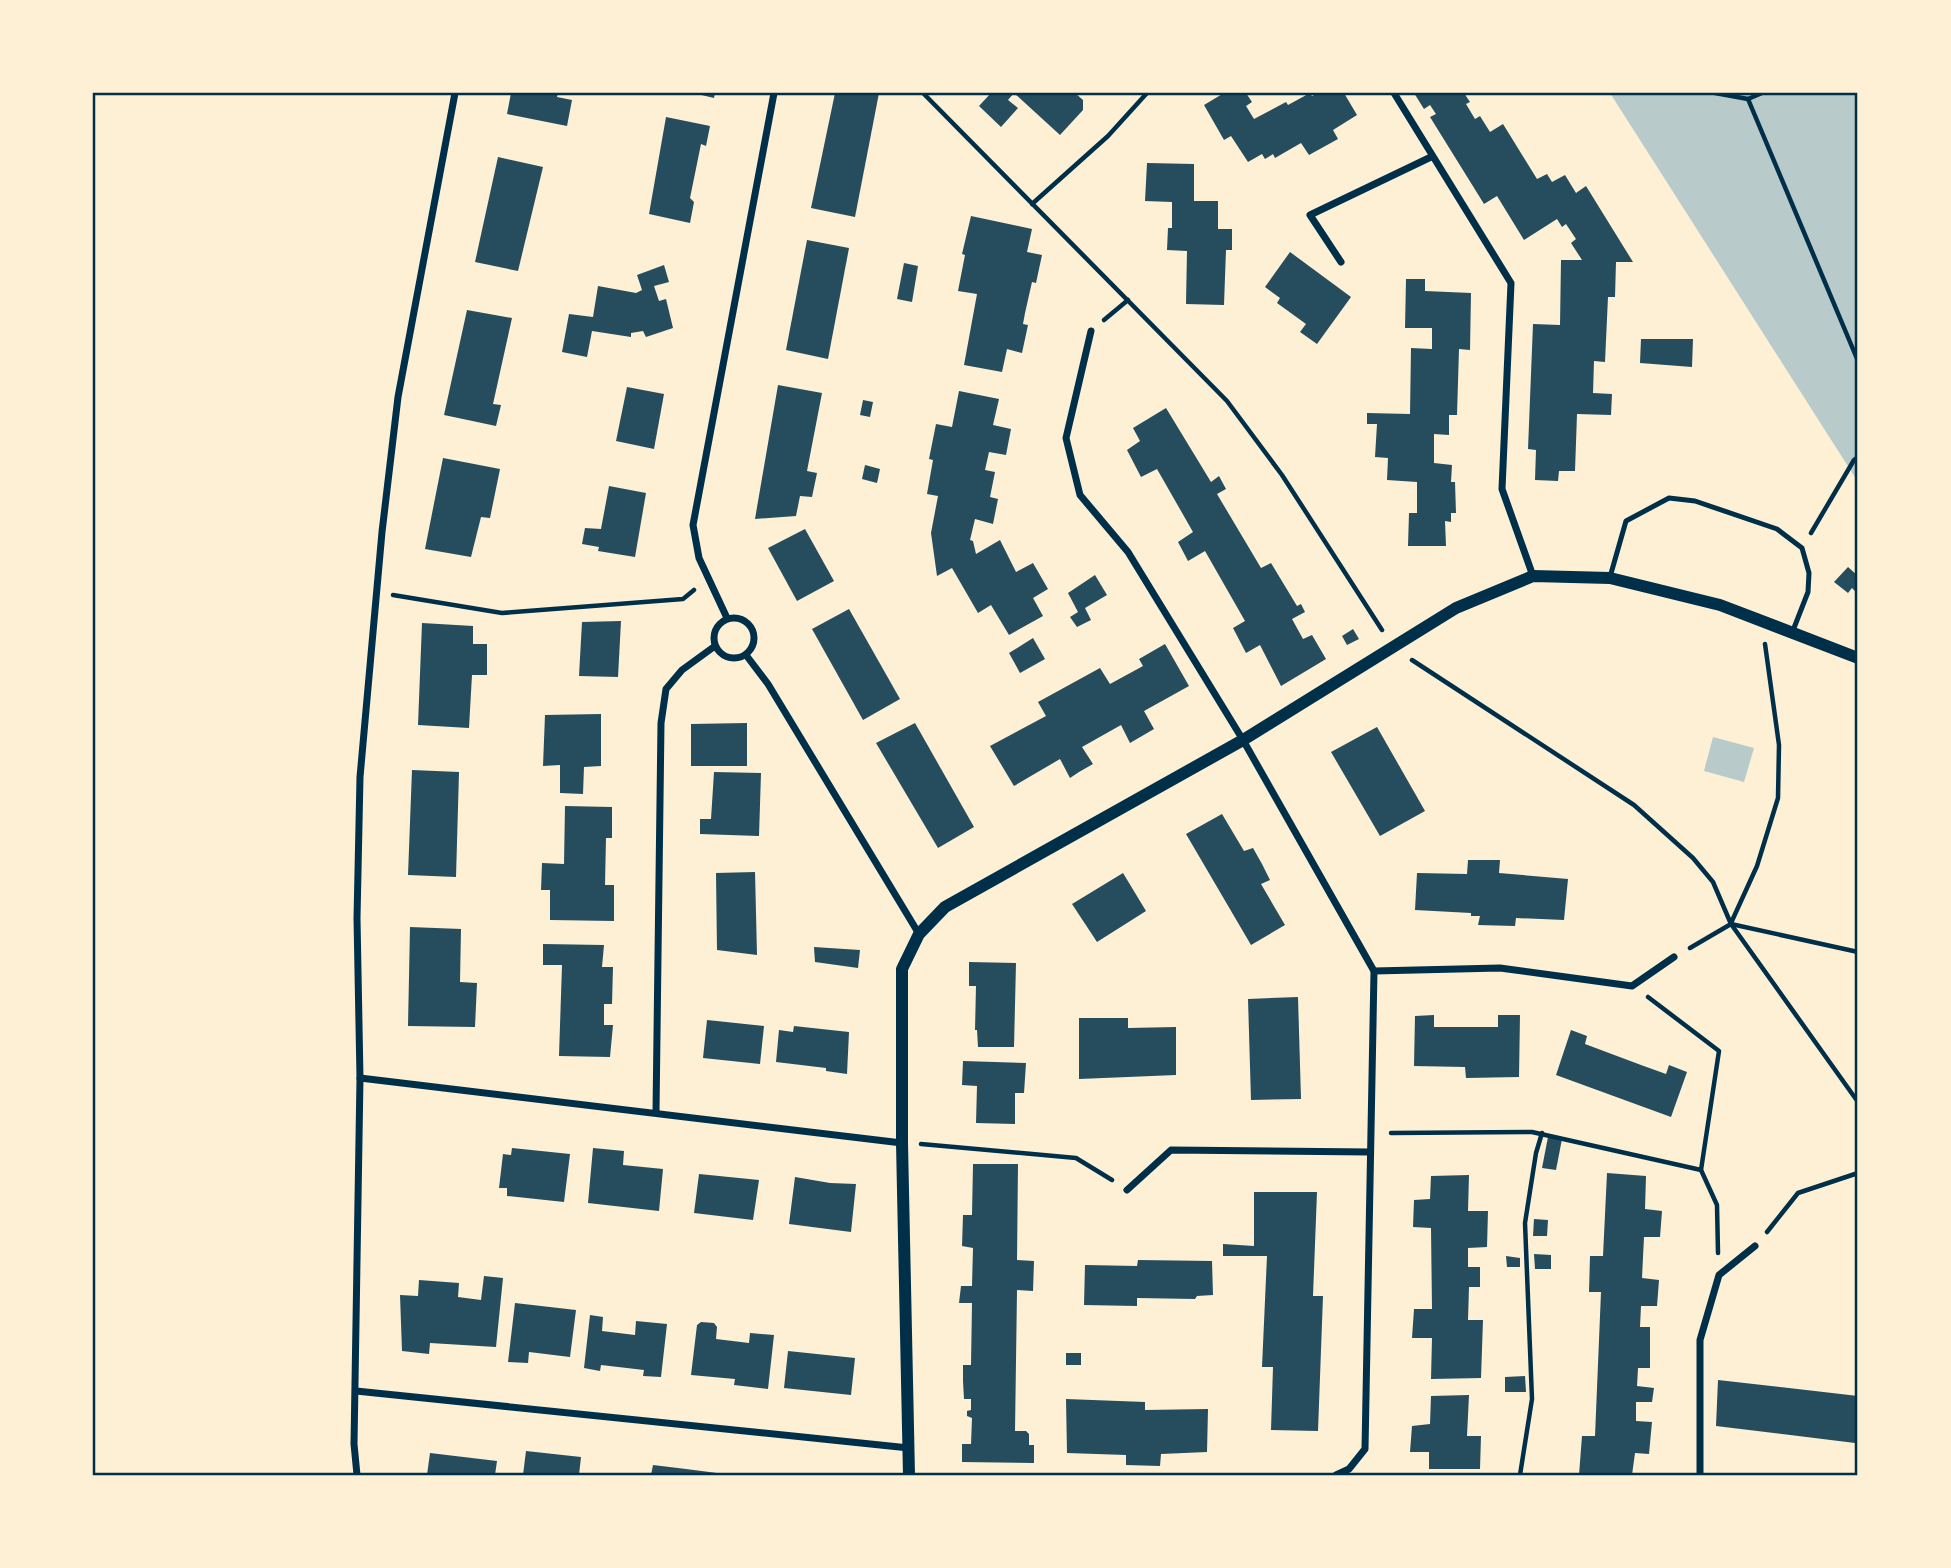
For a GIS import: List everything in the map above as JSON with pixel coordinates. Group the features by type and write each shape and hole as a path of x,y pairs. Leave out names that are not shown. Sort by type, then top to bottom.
{"street":[{"path":"357,1475 354,1444 360,1078 360,776 398,397 455,93"},
{"path":"727,618 699,558 692,525 774,93"},
{"path":"1394,93 1511,283 1502,489 1533,576"},
{"path":"1341,262 1310,215 1431,157"},
{"path":"1091,331 1066,438 1080,495 1128,552 1243,740 1374,971 1365,1449 1349,1469 1336,1475"},
{"path":"909,1475 902,1143 902,969 919,934 945,907 1243,740 1456,608 1533,576 1610,578 1720,605 1858,659"},
{"path":"727,618 746,621 753,631 754,644 746,655 729,658 722,656 715,646 713,639 716,627 727,618"},
{"path":"656,1112 661,723 667,689 682,670 715,646"},
{"path":"746,655 768,684 919,934"},
{"path":"1374,971 1500,968 1632,986 1674,957"},
{"path":"360,1078 902,1143"},
{"path":"1128,1190 1171,1150 1369,1152"},
{"path":"1700,1475 1700,1340 1719,1275 1755,1246"},
{"path":"356,1391 909,1448"}],"lane":[{"path":"1610,578 1626,521 1669,498 1695,501 1777,529 1802,548 1809,573 1808,592 1792,633"}],"path":[{"path":"923,93 1227,401 1282,475 1393,647 1634,805 1693,858 1713,882 1731,924 1858,1102"},
{"path":"1032,204 1108,136 1147,93"},
{"path":"1715,93 1748,99 1762,93"},
{"path":"1748,99 1858,361"},
{"path":"1091,331 1128,300"},
{"path":"1802,548 1858,457"},
{"path":"377,592 502,613 683,599 708,578"},
{"path":"1674,957 1731,924 1757,866 1778,798 1779,745 1766,656 1764,621"},
{"path":"1731,924 1858,952"},
{"path":"1632,986 1719,1051 1701,1170 1717,1205 1719,1275"},
{"path":"1369,1133 1542,1133 1701,1170"},
{"path":"1520,1475 1532,1399 1525,1223 1536,1153 1542,1133"},
{"path":"902,1143 1076,1158 1128,1190"},
{"path":"1755,1246 1798,1193 1858,1173"}],"shaded area":[{"path":"1610,93 1858,93 1858,482"},
{"path":"1713,737 1754,748 1744,782 1704,771"}],"building":[{"path":"511,93 558,93 557,97 572,100 567,126 507,114"},
{"path":"693,93 715,93 714,98"},
{"path":"835,93 879,93 855,217 811,208"},
{"path":"991,93 1014,93 1008,100 1018,108 1001,127 979,106"},
{"path":"1014,93 1075,93 1083,100 1083,110 1060,135"},
{"path":"1224,93 1246,93 1252,102 1246,106 1254,119 1310,93 1312,96 1318,93 1344,93 1357,115 1333,130 1338,139 1309,155 1301,143 1275,158 1273,154 1265,159 1262,154 1248,162 1231,136 1224,140 1204,105"},
{"path":"1414,93 1464,93 1470,102 1466,104 1475,119 1480,116 1490,132 1503,124 1537,179 1547,174 1552,182 1565,175 1576,193 1586,186 1633,262 1616,262 1615,297 1608,297 1605,362 1594,361 1593,393 1612,394 1611,415 1577,414 1575,471 1559,471 1558,481 1535,480 1536,450 1528,449 1533,324 1560,325 1561,260 1582,260 1571,243 1576,239 1566,224 1562,227 1557,219 1524,240 1497,196 1484,204 1430,117 1436,114 1430,105 1424,109"},
{"path":"666,117 710,126 706,146 701,144 690,198 694,202 690,223 649,214"},
{"path":"498,157 543,167 518,271 475,262"},
{"path":"1147,163 1194,164 1194,201 1218,201 1218,229 1232,229 1232,250 1226,250 1224,305 1186,304 1187,251 1167,250 1168,228 1172,228 1172,202 1145,201"},
{"path":"971,216 1032,229 1027,252 1042,255 1036,283 1032,282 1025,313 1023,324 1028,325 1022,353 1007,349 1002,372 964,365 977,294 958,291 965,255 962,254"},
{"path":"807,240 849,248 828,359 786,350"},
{"path":"1290,252 1351,297 1317,344 1300,332 1306,324 1277,303 1280,298 1265,287"},
{"path":"904,263 918,266 912,302 897,299"},
{"path":"664,265 669,282 654,286 659,301 666,299 673,328 646,337 643,331 631,333 631,337 592,331 587,357 562,352 569,314 593,317 598,286 636,293 642,290 637,275"},
{"path":"1406,279 1425,279 1425,291 1471,293 1470,350 1459,349 1457,415 1449,415 1449,435 1434,434 1434,463 1452,465 1451,482 1455,482 1456,513 1451,513 1451,522 1445,521 1446,546 1408,546 1409,513 1417,513 1417,482 1387,480 1388,458 1375,457 1377,424 1367,424 1367,413 1410,414 1411,348 1432,349 1432,328 1405,328"},
{"path":"467,310 512,318 493,404 501,405 496,426 444,415"},
{"path":"1641,339 1693,339 1692,367 1640,363"},
{"path":"778,385 822,393 807,471 817,473 812,497 800,496 796,516 755,519"},
{"path":"627,387 664,394 654,449 616,441"},
{"path":"959,391 999,399 993,425 1011,429 1006,455 989,452 985,470 995,472 990,497 998,499 993,524 975,519 970,540 973,541 976,554 1000,540 1016,572 1033,563 1048,589 1033,598 1043,616 1009,635 991,605 978,613 952,568 937,576 931,533 938,496 927,494 933,460 929,459 936,424 952,427"},
{"path":"863,400 873,402 870,417 860,415"},
{"path":"1166,408 1211,482 1219,476 1226,489 1217,494 1261,568 1271,563 1297,606 1301,604 1305,612 1292,619 1303,639 1312,635 1326,659 1281,686 1260,645 1246,653 1233,628 1245,621 1205,551 1188,561 1178,542 1193,532 1157,469 1141,477 1127,450 1140,441 1133,428"},
{"path":"443,458 500,469 490,518 481,517 471,557 425,549"},
{"path":"865,465 880,469 877,483 862,479"},
{"path":"609,486 646,493 635,557 598,551 599,547 582,544 585,528 601,529"},
{"path":"805,529 834,581 797,601 768,548"},
{"path":"1848,567 1858,576 1858,594 1852,588 1848,593 1834,582"},
{"path":"1095,575 1107,595 1085,608 1091,620 1077,627 1070,617 1078,612 1068,593"},
{"path":"849,609 900,699 863,720 812,629"},
{"path":"621,621 618,677 579,676 582,622"},
{"path":"422,623 473,626 473,644 487,644 487,675 472,675 469,728 418,725"},
{"path":"1353,629 1359,639 1347,645 1342,636"},
{"path":"1033,638 1045,659 1020,673 1009,653"},
{"path":"1165,644 1189,686 1144,711 1154,729 1130,743 1121,725 1082,747 1093,764 1070,778 1060,759 1014,786 990,746 1046,716 1038,702 1100,668 1110,684 1143,666 1139,659"},
{"path":"601,714 601,766 584,767 583,794 560,793 560,765 543,766 545,715"},
{"path":"747,723 747,766 691,766 691,724"},
{"path":"915,723 974,827 938,848 876,743"},
{"path":"1377,727 1425,811 1380,836 1331,752"},
{"path":"412,770 459,772 456,877 408,875"},
{"path":"714,772 761,773 759,836 700,834 700,819 711,819"},
{"path":"565,806 612,807 612,838 606,838 605,885 614,885 614,921 550,920 550,890 541,890 542,863 564,864"},
{"path":"1222,814 1244,851 1253,848 1270,880 1261,884 1285,925 1251,945 1186,834"},
{"path":"1468,860 1500,860 1499,873 1568,879 1564,920 1516,918 1515,926 1478,925 1480,916 1471,916 1471,913 1415,910 1417,873 1467,874"},
{"path":"755,872 757,955 717,950 716,873"},
{"path":"1123,873 1146,911 1097,942 1072,904"},
{"path":"410,927 461,929 460,982 477,983 475,1027 408,1026"},
{"path":"543,944 604,945 602,967 613,967 612,1004 604,1004 604,1025 613,1025 610,1057 559,1056 562,965 543,965"},
{"path":"814,947 860,950 858,968 815,962"},
{"path":"969,962 1016,963 1014,1047 978,1047 975,1030 976,986 969,986"},
{"path":"1298,997 1301,1099 1251,1100 1248,999"},
{"path":"1434,1015 1434,1027 1498,1027 1498,1015 1520,1015 1519,1077 1466,1078 1465,1067 1414,1066 1415,1016"},
{"path":"1079,1018 1128,1018 1128,1028 1176,1027 1176,1075 1079,1079"},
{"path":"707,1020 764,1026 760,1064 703,1058"},
{"path":"794,1026 849,1032 847,1074 826,1071 826,1068 776,1062 779,1030 793,1032"},
{"path":"1571,1030 1587,1036 1585,1044 1641,1065 1666,1074 1669,1065 1687,1072 1671,1117 1556,1075"},
{"path":"963,1061 1026,1063 1024,1093 1015,1093 1015,1124 976,1123 977,1086 962,1085"},
{"path":"1548,1137 1562,1139 1556,1170 1542,1168"},
{"path":"512,1148 570,1154 564,1202 507,1196 507,1188 499,1188 503,1154 511,1155"},
{"path":"593,1148 624,1151 623,1165 663,1169 659,1211 588,1203"},
{"path":"973,1164 1018,1164 1017,1260 1034,1261 1033,1291 1017,1290 1015,1431 1026,1431 1029,1434 1029,1445 1034,1445 1034,1463 962,1462 962,1444 971,1444 972,1418 967,1416 967,1411 971,1410 971,1399 964,1399 963,1365 971,1365 972,1303 959,1303 961,1286 972,1286 973,1248 962,1246 963,1215 972,1215"},
{"path":"1607,1173 1646,1176 1645,1209 1662,1211 1660,1237 1644,1237 1642,1278 1659,1280 1657,1306 1641,1306 1640,1327 1650,1327 1650,1368 1638,1368 1637,1386 1654,1388 1652,1402 1636,1402 1636,1421 1652,1422 1649,1454 1635,1453 1632,1475 1579,1475 1582,1436 1595,1436 1601,1292 1589,1292 1590,1256 1603,1256"},
{"path":"699,1174 759,1180 753,1220 694,1213"},
{"path":"1469,1175 1468,1211 1488,1211 1487,1247 1468,1248 1468,1267 1480,1267 1480,1287 1469,1287 1468,1320 1483,1320 1481,1378 1431,1379 1432,1338 1412,1338 1414,1309 1432,1309 1431,1228 1413,1227 1414,1200 1430,1199 1431,1176"},
{"path":"795,1177 856,1184 851,1232 789,1224"},
{"path":"1254,1192 1317,1192 1313,1296 1323,1296 1318,1431 1271,1430 1273,1367 1262,1367 1267,1256 1223,1256 1223,1244 1254,1246"},
{"path":"1534,1219 1548,1220 1547,1236 1533,1236"},
{"path":"1534,1254 1551,1255 1551,1269 1535,1269"},
{"path":"1506,1256 1520,1258 1520,1267 1507,1267"},
{"path":"1138,1260 1212,1261 1213,1295 1197,1296 1195,1299 1137,1298 1137,1306 1084,1305 1085,1265 1137,1266"},
{"path":"484,1276 503,1278 496,1347 430,1343 429,1354 402,1351 400,1295 418,1296 419,1280 459,1283 458,1297 481,1300"},
{"path":"515,1303 576,1310 570,1357 529,1352 528,1363 508,1362"},
{"path":"590,1315 603,1317 602,1331 635,1335 636,1321 667,1324 661,1377 643,1376 644,1370 601,1365 600,1371 584,1368"},
{"path":"701,1322 714,1323 717,1327 716,1339 749,1343 750,1333 774,1335 768,1389 734,1385 735,1379 691,1375 697,1325"},
{"path":"788,1351 855,1358 851,1395 784,1388"},
{"path":"1066,1353 1081,1353 1081,1365 1066,1365"},
{"path":"1525,1376 1526,1392 1505,1392 1505,1377"},
{"path":"1718,1380 1858,1396 1858,1436 1856,1435 1855,1443 1716,1426"},
{"path":"1469,1395 1467,1436 1481,1436 1480,1469 1429,1469 1429,1452 1410,1452 1412,1426 1430,1424 1431,1396"},
{"path":"1066,1399 1145,1402 1145,1410 1208,1409 1207,1452 1161,1454 1160,1466 1126,1465 1126,1455 1067,1453"},
{"path":"526,1451 581,1457 579,1475 523,1475"},
{"path":"430,1453 497,1461 495,1475 427,1475"},
{"path":"653,1465 717,1473 717,1475 651,1475"}]}
